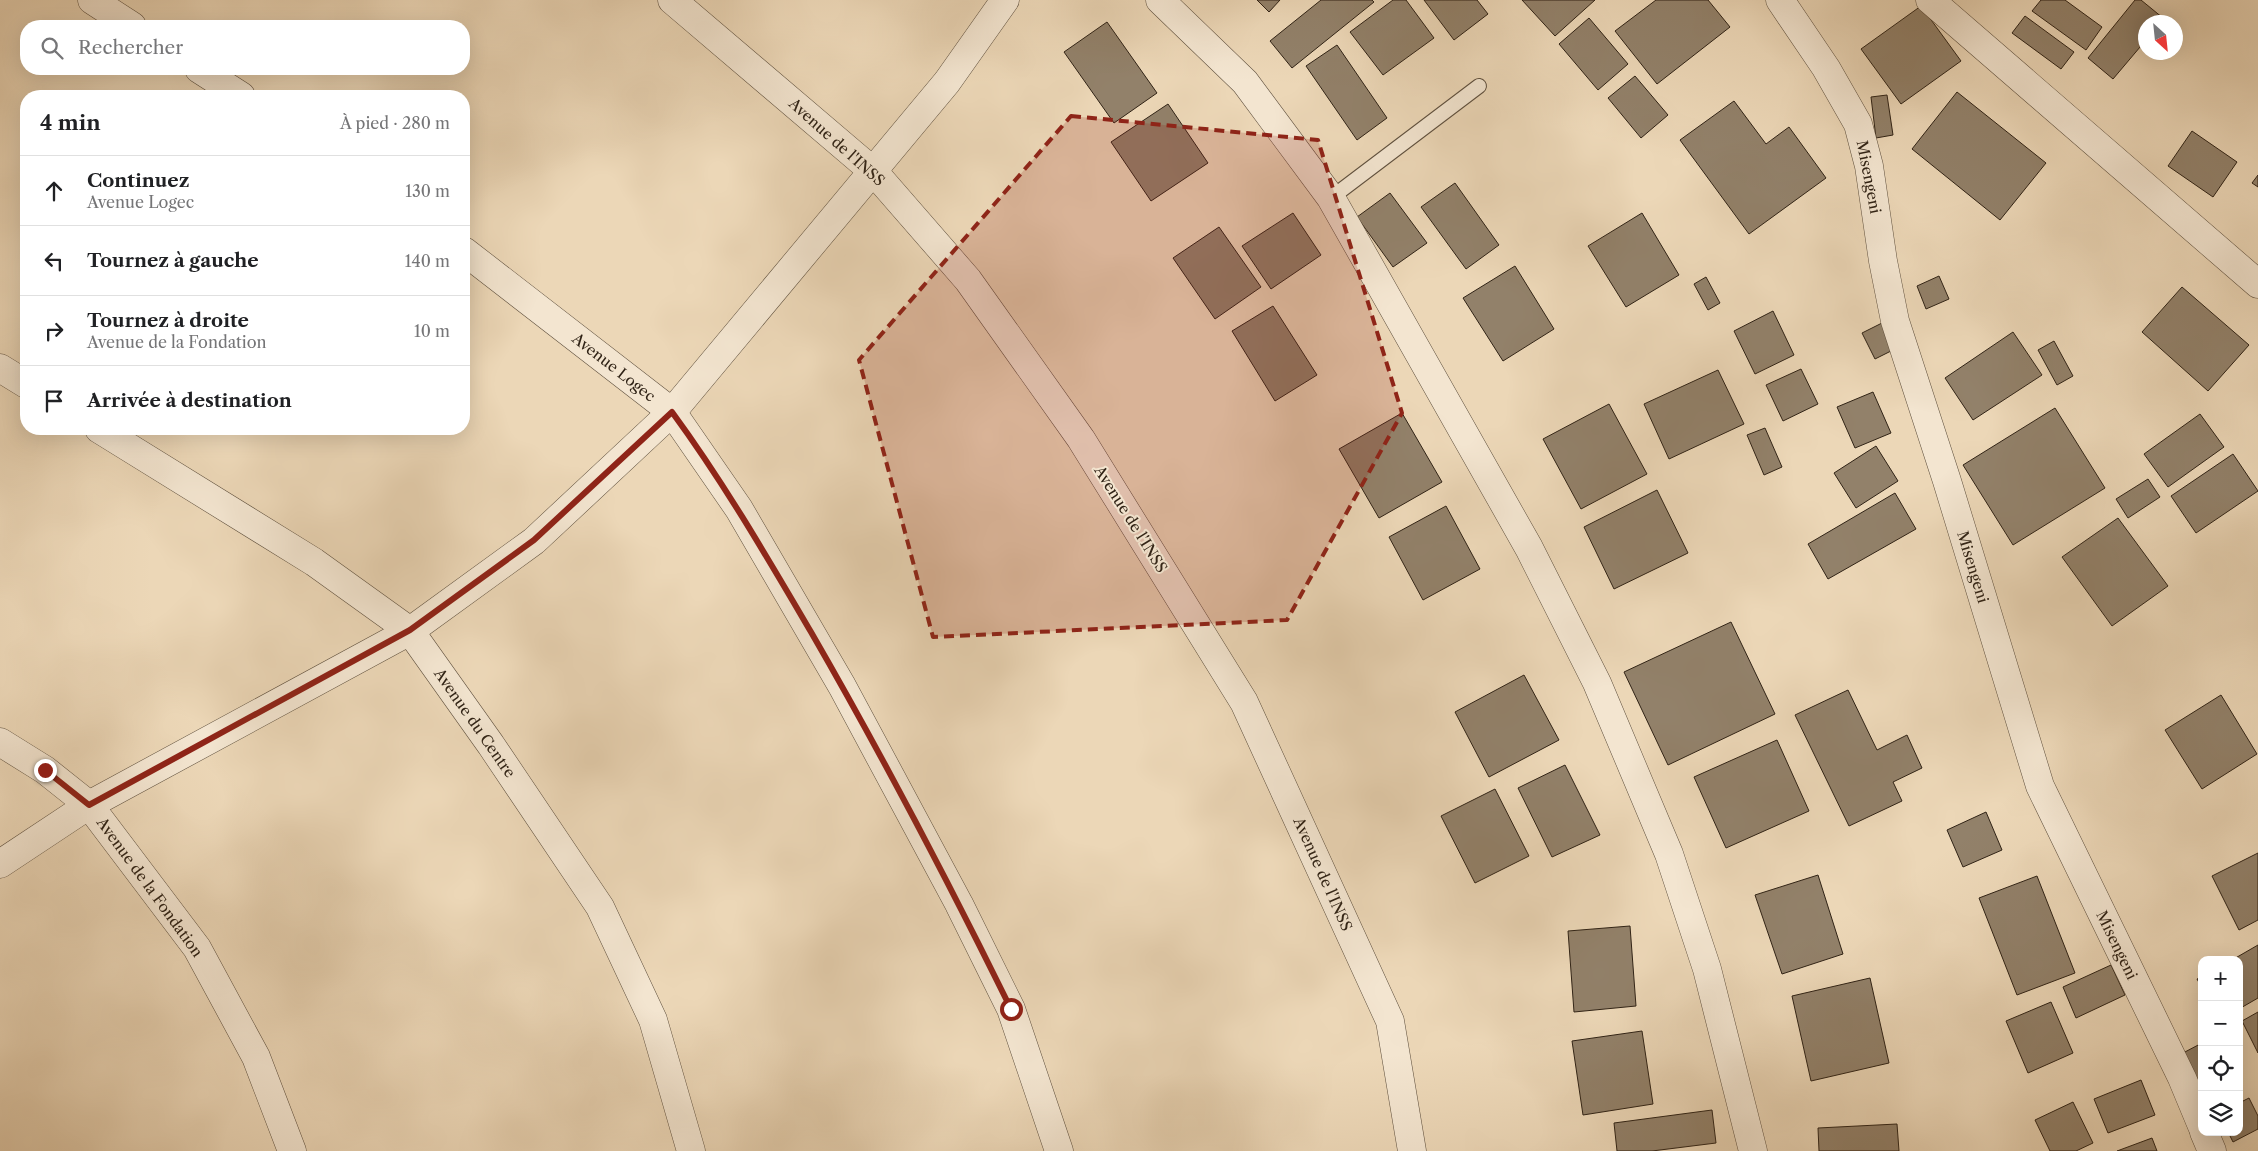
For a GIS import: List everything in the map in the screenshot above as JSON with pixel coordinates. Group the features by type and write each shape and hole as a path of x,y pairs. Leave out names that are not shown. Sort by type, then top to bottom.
{"street":[{"path":"92,0 123,20"},
{"name":"Avenue de l'INSS","path":"672,0 874,172 968,280 1081,439 1244,702 1390,1022 1412,1151"},
{"path":"0,864 89,805 410,630 534,540 672,412 874,172 947,82 1005,0"},
{"path":"1160,0 1245,82 1331,198 1528,548 1597,684 1669,854 1707,969 1753,1151"},
{"name":"Misengeni","path":"1780,0 1826,68 1858,124 1869,166 1883,261 1895,321 1947,481 2040,786 2182,1078 2198,1116"},
{"path":"1930,0 2258,284"},
{"path":"208,75 232,90"},
{"name":"Avenue Logec","path":"470,256 672,412 704,456 749,526 842,686 959,904 1011,1009 1059,1151"},
{"path":"0,368 20,380"},
{"name":"Avenue du Centre","path":"109,435 314,562 410,630 491,745 600,907 653,1020 691,1151"},
{"name":"Avenue de la Fondation","path":"0,742 45,770 89,805 197,948 256,1057 292,1151"},
{"path":"2206,1136 2212,1151"}],"lane":[{"path":"1331,198 1479,86"}],"highlighted area":[{"path":"1071,116 1318,140 1402,413 1287,620 933,637 859,360"}],"building":[{"path":"1257,0 1280,0 1269,12"},
{"path":"1321,0 1372,0 1374,2 1292,68 1270,41"},
{"path":"1393,0 1406,0 1434,38 1383,75 1350,32"},
{"path":"1424,0 1477,0 1488,14 1454,40"},
{"path":"1522,0 1595,0 1555,36"},
{"path":"1656,0 1708,0 1730,27 1657,84 1615,31"},
{"path":"2041,0 2065,0 2102,27 2086,50 2032,11"},
{"path":"2135,0 2141,0 2159,15 2138,15 2138,49 2113,79 2088,58"},
{"path":"1921,6 1961,61 1901,104 1861,49"},
{"path":"2025,16 2074,52 2061,69 2012,33"},
{"path":"1589,18 1628,64 1598,90 1559,44"},
{"path":"1107,22 1157,93 1114,123 1064,52"},
{"path":"1337,45 1387,118 1357,140 1306,66"},
{"path":"1635,76 1668,115 1641,138 1608,98"},
{"path":"1957,92 2046,163 2000,220 1912,149"},
{"path":"1887,95 1893,135 1876,138 1871,97"},
{"path":"1734,101 1766,144 1789,127 1826,178 1749,234 1680,140"},
{"path":"1168,104 1208,163 1151,201 1111,142"},
{"path":"2192,131 2237,162 2213,197 2168,166"},
{"path":"2258,175 2258,187 2252,183"},
{"path":"1455,183 1499,245 1466,269 1421,207"},
{"path":"1390,193 1427,243 1393,267 1357,217"},
{"path":"1293,213 1321,255 1271,289 1242,246"},
{"path":"1642,213 1679,275 1626,307 1588,246"},
{"path":"1219,227 1261,287 1215,319 1173,258"},
{"path":"1515,266 1554,329 1503,361 1463,298"},
{"path":"1939,276 1949,299 1926,309 1917,286"},
{"path":"1706,277 1720,303 1708,310 1694,284"},
{"path":"2182,287 2249,345 2208,391 2142,332"},
{"path":"1273,306 1317,375 1275,401 1232,331"},
{"path":"1773,311 1794,355 1755,374 1734,331"},
{"path":"1884,322 1897,348 1875,359 1862,333"},
{"path":"2013,332 2042,375 1973,420 1945,378"},
{"path":"2054,341 2073,376 2057,385 2038,350"},
{"path":"1801,369 1818,404 1783,421 1766,385"},
{"path":"1718,370 1744,424 1669,459 1644,404"},
{"path":"1873,392 1891,433 1855,448 1837,407"},
{"path":"1609,404 1647,474 1581,509 1543,439"},
{"path":"2055,408 2105,488 2013,545 1963,465"},
{"path":"1402,413 1442,482 1379,518 1339,449"},
{"path":"2200,414 2224,447 2168,487 2144,454"},
{"path":"1765,428 1782,467 1764,475 1747,435"},
{"path":"1876,446 1898,481 1856,508 1834,473"},
{"path":"2233,454 2258,491 2196,533 2171,496"},
{"path":"2148,479 2160,497 2128,518 2116,499"},
{"path":"1657,490 1688,553 1614,589 1584,527"},
{"path":"1895,493 1916,529 1828,579 1808,544"},
{"path":"1446,506 1480,569 1423,600 1389,537"},
{"path":"2118,518 2168,586 2112,626 2062,557"},
{"path":"1731,622 1775,714 1668,765 1624,672"},
{"path":"1524,675 1559,740 1489,777 1455,712"},
{"path":"1848,690 1877,750 1907,735 1922,768 1893,782 1902,801 1849,826 1795,715"},
{"path":"2221,695 2257,754 2202,789 2165,730"},
{"path":"1777,740 1809,811 1726,848 1694,777"},
{"path":"1565,765 1600,835 1552,857 1518,788"},
{"path":"1495,789 1529,856 1475,883 1441,816"},
{"path":"1986,812 2002,850 1963,867 1947,830"},
{"path":"2258,853 2258,920 2239,930 2212,876"},
{"path":"1818,875 1843,954 1782,974 1755,895"},
{"path":"2037,876 2075,973 2017,995 1979,898"},
{"path":"1630,926 1636,1006 1574,1012 1568,931"},
{"path":"2258,945 2258,998 2243,1007 2243,956 2239,956"},
{"path":"2111,965 2125,995 2076,1018 2063,987"},
{"path":"1870,978 1889,1063 1811,1081 1792,996"},
{"path":"2051,1002 2073,1053 2028,1073 2006,1021"},
{"path":"2258,1012 2258,1053 2243,1023 2243,1020"},
{"path":"1642,1031 1653,1104 1583,1115 1572,1041"},
{"path":"2198,1045 2198,1082 2183,1053"},
{"path":"2141,1080 2155,1115 2108,1133 2094,1099"},
{"path":"2249,1098 2258,1116 2258,1129 2233,1142 2230,1136 2243,1136 2243,1101"},
{"path":"2073,1102 2093,1143 2076,1151 2050,1151 2035,1120"},
{"path":"1712,1110 1716,1143 1652,1151 1617,1151 1614,1123"},
{"path":"1897,1124 1899,1151 1819,1151 1818,1128"},
{"path":"2152,1138 2157,1151 2117,1151"}],"route":[{"path":"45,770 89,805 410,630 534,540 672,412 739,509 842,686 959,904 1011,1009"}]}
